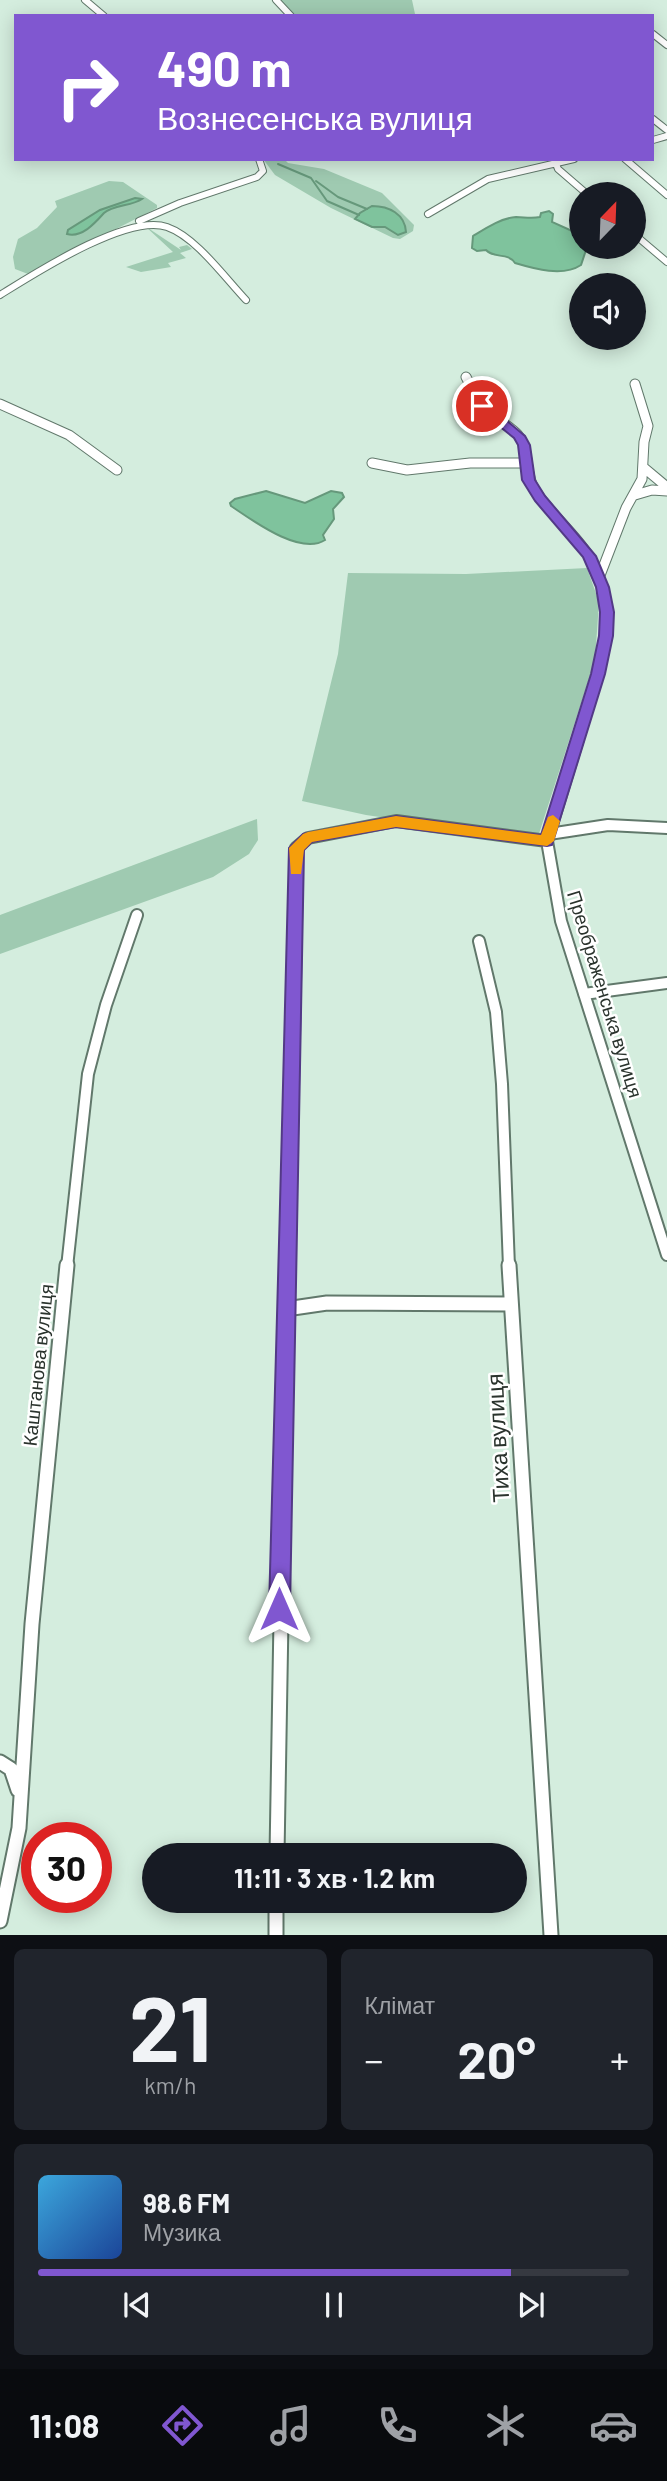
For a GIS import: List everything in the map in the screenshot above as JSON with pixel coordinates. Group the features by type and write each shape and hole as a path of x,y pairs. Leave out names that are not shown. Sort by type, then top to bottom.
{"street":[{"path":"85,0 102,14"},
{"path":"276,0 289,14"},
{"path":"0,295 32,274 169,207 262,174 259,161"},
{"path":"428,214 488,179 565,161"},
{"path":"627,161 667,195"},
{"path":"556,163 558,169 573,182"},
{"path":"128,227 147,223 167,227 192,246 246,300"},
{"path":"646,244 667,262"},
{"name":"Преображенська вулиця","path":"466,377 482,406 519,436 524,445 528,480 589,556 599,578 607,612 606,636 598,674 548,837 561,921 667,1255"},
{"path":"599,578 626,508 642,480 644,442 648,426 635,384"},
{"path":"0,404 69,435 117,470"},
{"path":"372,463 387,469 525,463"},
{"path":"643,467 667,489"},
{"path":"635,495 667,489"},
{"path":"277,1843 296,848 308,838 396,821 548,837 589,825 613,823 667,828"},
{"name":"Каштанова вулиця","path":"0,1921 19,1828 41,1526 84,1098 90,1057 104,1002 137,915"},
{"name":"Тиха вулиця","path":"479,941 497,1024 511,1304 551,1935"},
{"path":"584,994 667,983"},
{"path":"286,1309 327,1303 511,1304"},
{"path":"0,1762 11,1769 20,1796"},
{"path":"276,1913 276,1935"}],"shaded area":[{"path":"275,0 412,0 415,14 285,14"},
{"path":"264,161 286,161 324,169 382,193 414,225 413,231 400,239 393,238 331,208 275,175"},
{"path":"109,181 123,182 157,205 157,208 28,274 15,269 13,257 18,239 37,228 57,207 55,201"},
{"path":"135,198 142,199 108,210 83,232 67,234 68,230 100,210"},
{"path":"372,206 395,212 403,220 406,232 398,235 385,227 372,227 355,219"},
{"path":"549,211 553,214 552,222 569,230 569,259 583,259 581,265 566,271 540,269 515,263 509,258 486,250 477,251 472,248 473,236 494,224 516,217 540,217 541,213"},
{"path":"145,226 181,250 179,247 187,245 192,249 180,253 186,258 168,263 171,267 141,272 126,267 173,252"},
{"path":"266,491 305,503 331,491 342,493 344,497 333,509 334,519 323,535 325,540 315,544 290,540 276,534 231,506 230,503 235,499"},
{"path":"587,568 599,602 595,660 537,840 366,815 302,801 338,654 348,573 466,574"},
{"path":"257,819 258,840 249,854 213,877 0,954 0,915"}],"waterway":[{"path":"278,164 311,178 327,201 359,215"},
{"path":"316,181 338,197 367,209"}],"slow traffic":[{"path":"296,870 296,848 308,838 396,821 547,841 553,821"}],"route":[{"path":"279,1609 284,1364 292,1163 296,848 308,838 396,821 547,841 598,674 606,636 607,612 602,587 589,556 528,480 524,445 519,436 482,406"}]}
